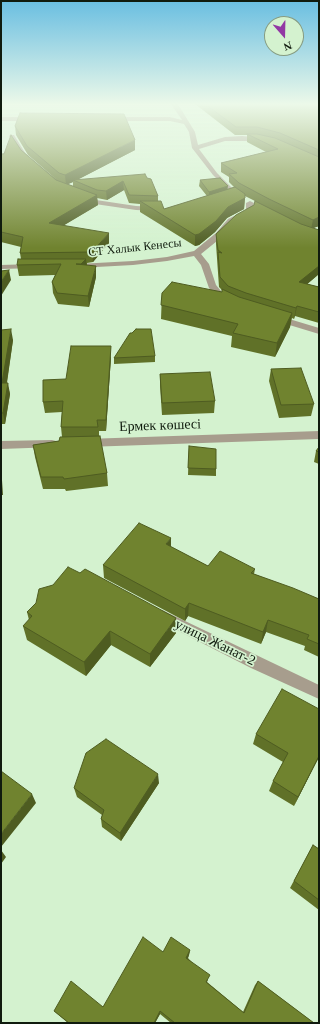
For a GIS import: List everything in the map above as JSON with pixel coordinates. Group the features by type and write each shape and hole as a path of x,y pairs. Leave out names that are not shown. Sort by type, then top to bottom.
{"street":[{"path":"22,152 25,157 36,166"},
{"name":"СТ Халык Кенесы","path":"70,266 93,266 140,262 198,253 219,235 231,221 249,211 254,205 232,195 197,152"},
{"path":"77,195 95,202 162,210"},
{"path":"198,253 198,256 205,264 212,286 223,299 235,304"},
{"path":"1,267 39,266"},
{"path":"269,316 319,331"},
{"name":"Ермек көшесі","path":"78,443 319,435"},
{"path":"1,445 63,444"},
{"name":"улица Жанат-2","path":"151,611 234,653 319,692"}],"building":[{"path":"5,152 23,152 56,180 97,195 49,223 109,233 92,252 20,253 23,237 1,232 1,154 4,154"},
{"path":"34,152 111,152 65,175 59,173"},
{"path":"267,152 307,152 319,157 319,217 313,220 239,183 229,174 237,173 221,163"},
{"path":"145,174 147,178 151,179 158,196 129,195 123,181 106,191 97,190 73,180"},
{"path":"220,178 228,186 209,192 200,180"},
{"path":"235,187 245,194 245,198 228,207 216,221 199,234 195,235 140,201 161,201 164,209"},
{"path":"255,201 301,224 319,230 319,266 299,282 319,287 319,312 297,306 296,308 246,293 228,286 220,277 218,252 222,253 218,250 216,234 236,215 254,205"},
{"path":"18,259 86,259 81,264 76,264 96,266 88,296 57,293 52,282 61,264 17,265"},
{"path":"9,270 1,282 1,271"},
{"path":"172,282 222,292 222,289 239,297 292,313 277,343 233,333 238,324 161,305 162,293"},
{"path":"11,329 2,383 8,383 3,413 1,413 1,330"},
{"path":"136,329 151,329 155,356 114,358 130,333"},
{"path":"71,346 111,346 106,420 97,420 98,427 61,427 63,401 43,402 43,380 66,379"},
{"path":"301,368 314,404 281,405 271,369"},
{"path":"210,372 215,401 162,403 160,374"},
{"path":"100,436 107,473 64,479 63,477 41,477 33,445 59,441 60,437"},
{"path":"189,446 216,449 216,469 188,468"},
{"path":"139,523 171,538 166,544 208,566 220,551 255,569 251,573 319,599 319,644 307,639 309,635 268,620 263,632 189,603 185,609 103,565"},
{"path":"68,567 80,573 85,569 176,618 150,654 110,631 84,662 23,626 32,616 27,612 36,603 39,589 53,585"},
{"path":"282,689 319,709 319,756 298,797 273,781 288,753 256,734"},
{"path":"106,739 158,774 120,833 101,819 104,810 74,788 86,753"},
{"path":"1,771 32,794 1,834"},
{"path":"313,845 319,849 319,900 294,881"},
{"path":"143,937 163,952 171,937 190,950 186,958 210,975 206,982 244,1013 258,981 314,1023 175,1023 160,1011 154,1023 69,1023 54,1011 71,981 103,1007"}]}
